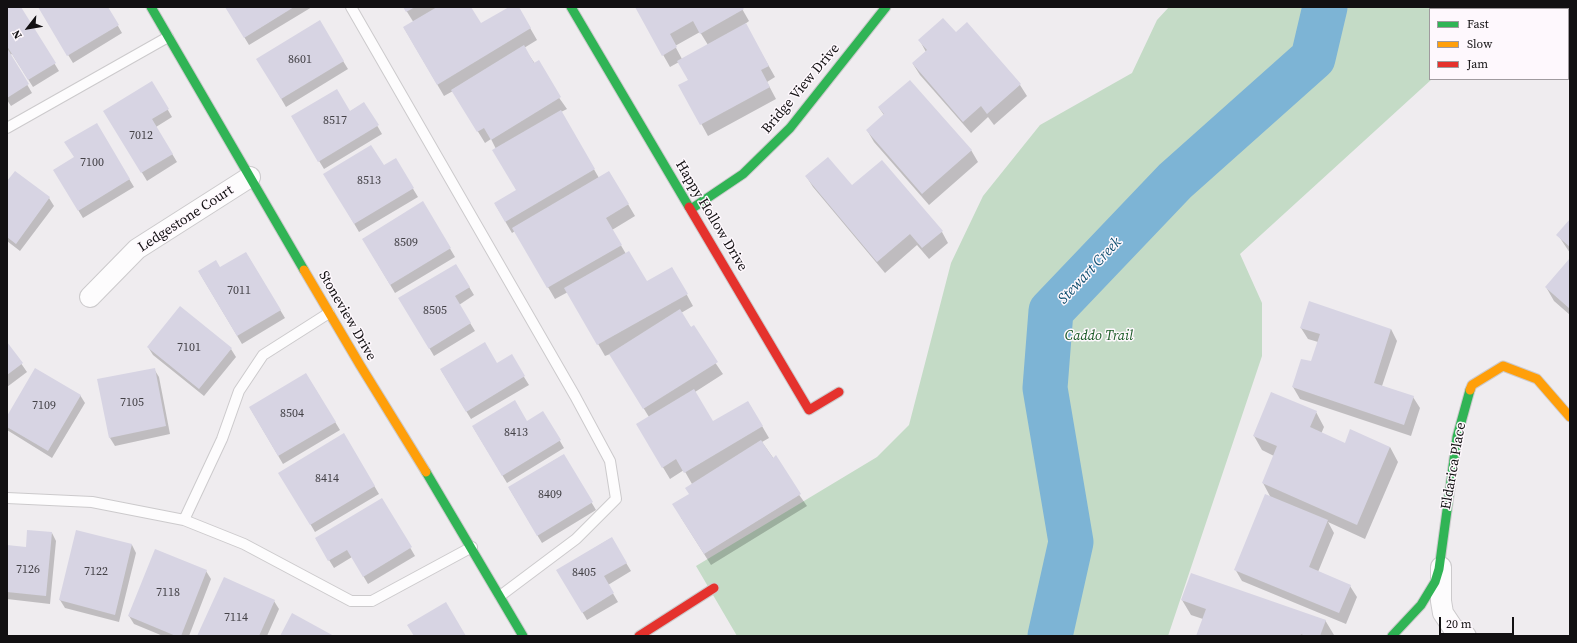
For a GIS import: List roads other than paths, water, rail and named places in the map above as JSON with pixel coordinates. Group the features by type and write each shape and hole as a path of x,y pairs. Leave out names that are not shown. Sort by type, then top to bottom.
{"street":[{"name":"Stoneview Drive","path":"151,7 329,313 472,548 523,636"},
{"name":"Happy Hollow Drive","path":"572,7 809,410 839,392"},
{"name":"Bridge View Drive","path":"691,209 743,174 790,128 886,7"},
{"name":"Ledgestone Court","path":"90,297 137,249 250,177"},
{"name":"Eldarica Place","path":"1392,636 1416,612 1429,594 1439,569 1457,437 1472,385 1503,366 1537,379 1570,417"},
{"name":"Eldarica Place","path":"1441,552 1441,607 1449,623 1458,632 1466,636"},
{"path":"639,636 714,588"}],"lane":[{"path":"351,7 575,396 610,461 616,499 576,539 500,596"},
{"path":"7,128 168,37"},
{"path":"184,520 222,440 239,391 263,355 329,313"},
{"path":"7,498 92,502 184,520 244,544 350,601 372,601 472,548"}],"waterway":[{"name":"Stewart Creek","path":"1050,636 1071,542 1045,388 1051,311 1175,181 1313,58 1325,7"}],"park label":[{"name":"Caddo Trail","path":"1099,336"}]}
